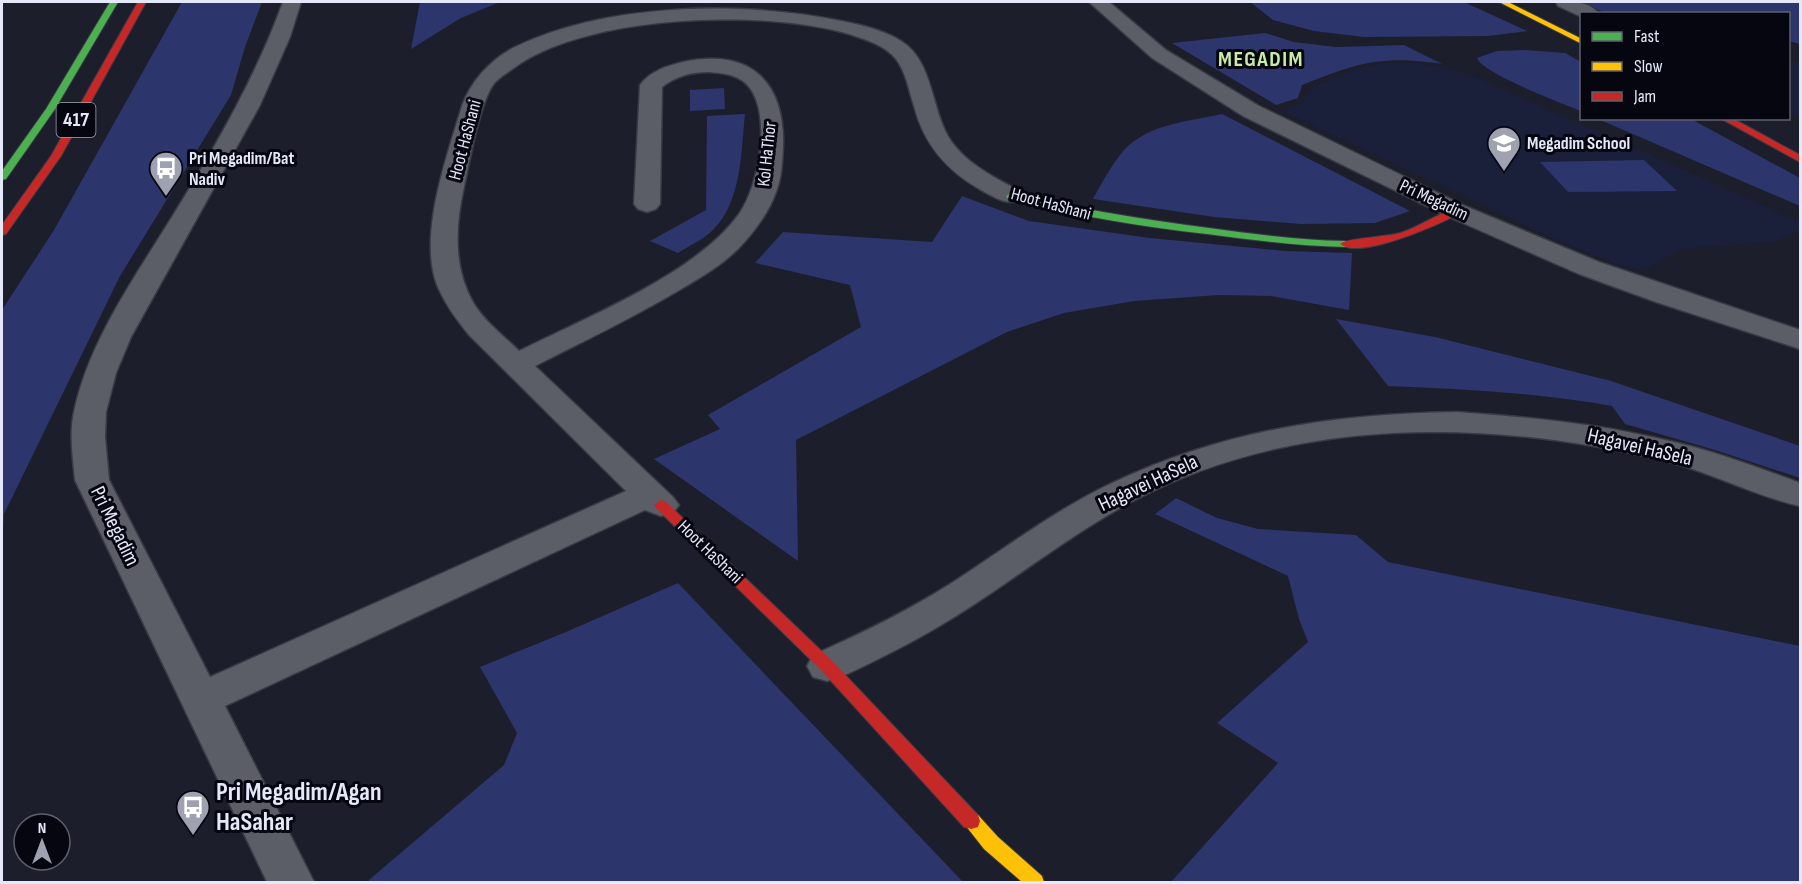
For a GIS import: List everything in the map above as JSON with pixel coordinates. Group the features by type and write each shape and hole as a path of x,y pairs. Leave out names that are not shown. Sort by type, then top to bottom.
{"main road":[{"name":"417","path":"2,177 50,108 114,2"},
{"name":"417","path":"2,232 56,156 142,2"},
{"path":"1503,2 1580,41"},
{"path":"1557,4 1580,21"},
{"path":"1728,120 1800,159"},
{"name":"Hoot HaShani","path":"1011,196 1049,208 1093,217 1278,240 1331,244 1371,242 1401,237 1424,230 1456,211"},
{"name":"Hoot HaShani","path":"655,499 827,666"},
{"path":"827,666 992,843 1035,882"}],"street":[{"name":"Pri Megadim","path":"291,882 92,480 90,414 99,378 119,331 253,96 292,2"},
{"name":"Pri Megadim","path":"1098,2 1159,54 1251,111 1456,211 1589,268 1800,340"},
{"path":"1557,4 1583,12"},
{"name":"Hoot HaShani","path":"655,499 479,329 460,303 443,250 443,223 475,97 487,78 506,61 535,43 564,31 624,14 696,6 760,6 795,10 850,23 878,34 894,44 906,56 914,71 933,131 945,150 968,171 1011,196"},
{"name":"Kol HaThor","path":"516,364 670,285 700,266 729,242 763,195 769,170 773,127 771,104 754,80 742,71 713,66 675,71 659,77 651,85 647,204"},
{"name":"Hagavei HaSela","path":"827,666 897,633 940,609 1087,511 1122,492 1197,459 1291,434 1411,421 1535,427 1592,435 1662,450 1726,468 1800,495"},
{"path":"201,699 502,562 655,499"}],"shaded area":[{"path":"182,2 262,2 245,47 231,95 120,276 4,514 2,548 2,310 54,230"},
{"path":"420,2 500,2 461,18 411,49"},
{"path":"1250,2 1464,2 1527,31 1488,36 1364,37 1314,31 1273,20"},
{"path":"1580,2 1800,2 1800,44 1790,41 1790,12 1604,12"},
{"path":"1265,33 1294,42 1336,47 1404,45 1442,64 1402,60 1355,66 1302,85 1298,98 1276,105 1172,43"},
{"path":"1526,50 1565,53 1580,61 1580,111 1508,80 1482,65 1477,58 1497,51"},
{"path":"1800,62 1800,119 1790,114 1790,63"},
{"path":"1385,63 1412,63 1442,67 1475,77 1800,222 1800,231 1774,242 1684,248 1643,270 1613,263 1548,236 1283,111 1302,103 1313,86 1361,68"},
{"path":"724,88 725,109 690,111 690,90"},
{"path":"745,114 741,159 735,190 723,218 713,230 678,253 650,241 706,210 707,116"},
{"path":"1222,114 1410,211 1375,223 1301,224 1214,217 1093,199 1120,155 1141,137 1180,122"},
{"path":"1600,120 1693,120 1800,178 1800,206"},
{"path":"1644,160 1677,191 1568,192 1540,162"},
{"path":"962,196 1029,221 1150,238 1285,251 1352,253 1349,310 1271,296 1219,295 1134,301 1064,313 1007,332 796,440 798,561 654,459 720,429 708,415 861,327 850,285 755,263 783,232 932,242"},
{"path":"1336,319 1435,337 1611,381 1800,446 1800,478 1625,424 1612,406 1472,390 1388,386"},
{"path":"1176,498 1217,518 1258,529 1356,535 1388,562 1800,646 1800,882 1171,882 1278,763 1217,723 1308,642 1299,619 1288,576 1155,514"},
{"path":"678,583 963,882 370,882 369,880 504,765 517,733 480,667"}],"traffic: fast":[{"path":"2,177 50,109 114,2"},
{"path":"1011,196 1084,213 1134,221 1277,240 1345,244"}],"traffic: slow":[{"path":"1503,2 1580,41"},
{"path":"971,821 991,843 1035,882"}],"traffic: jam":[{"path":"2,232 56,156 142,2"},
{"path":"1728,120 1800,159"},
{"path":"1345,244 1374,242 1416,231 1456,211"},
{"path":"661,505 827,666 971,821"}],"place":[{"name":"Megadim School","path":"1504,172"},
{"name":"Pri Megadim/Bat Nadiv","path":"166,197"},
{"name":"Pri Megadim/Agan HaSahar","path":"193,836"}],"district":[{"name":"MEGADIM","path":"1261,59"}]}
